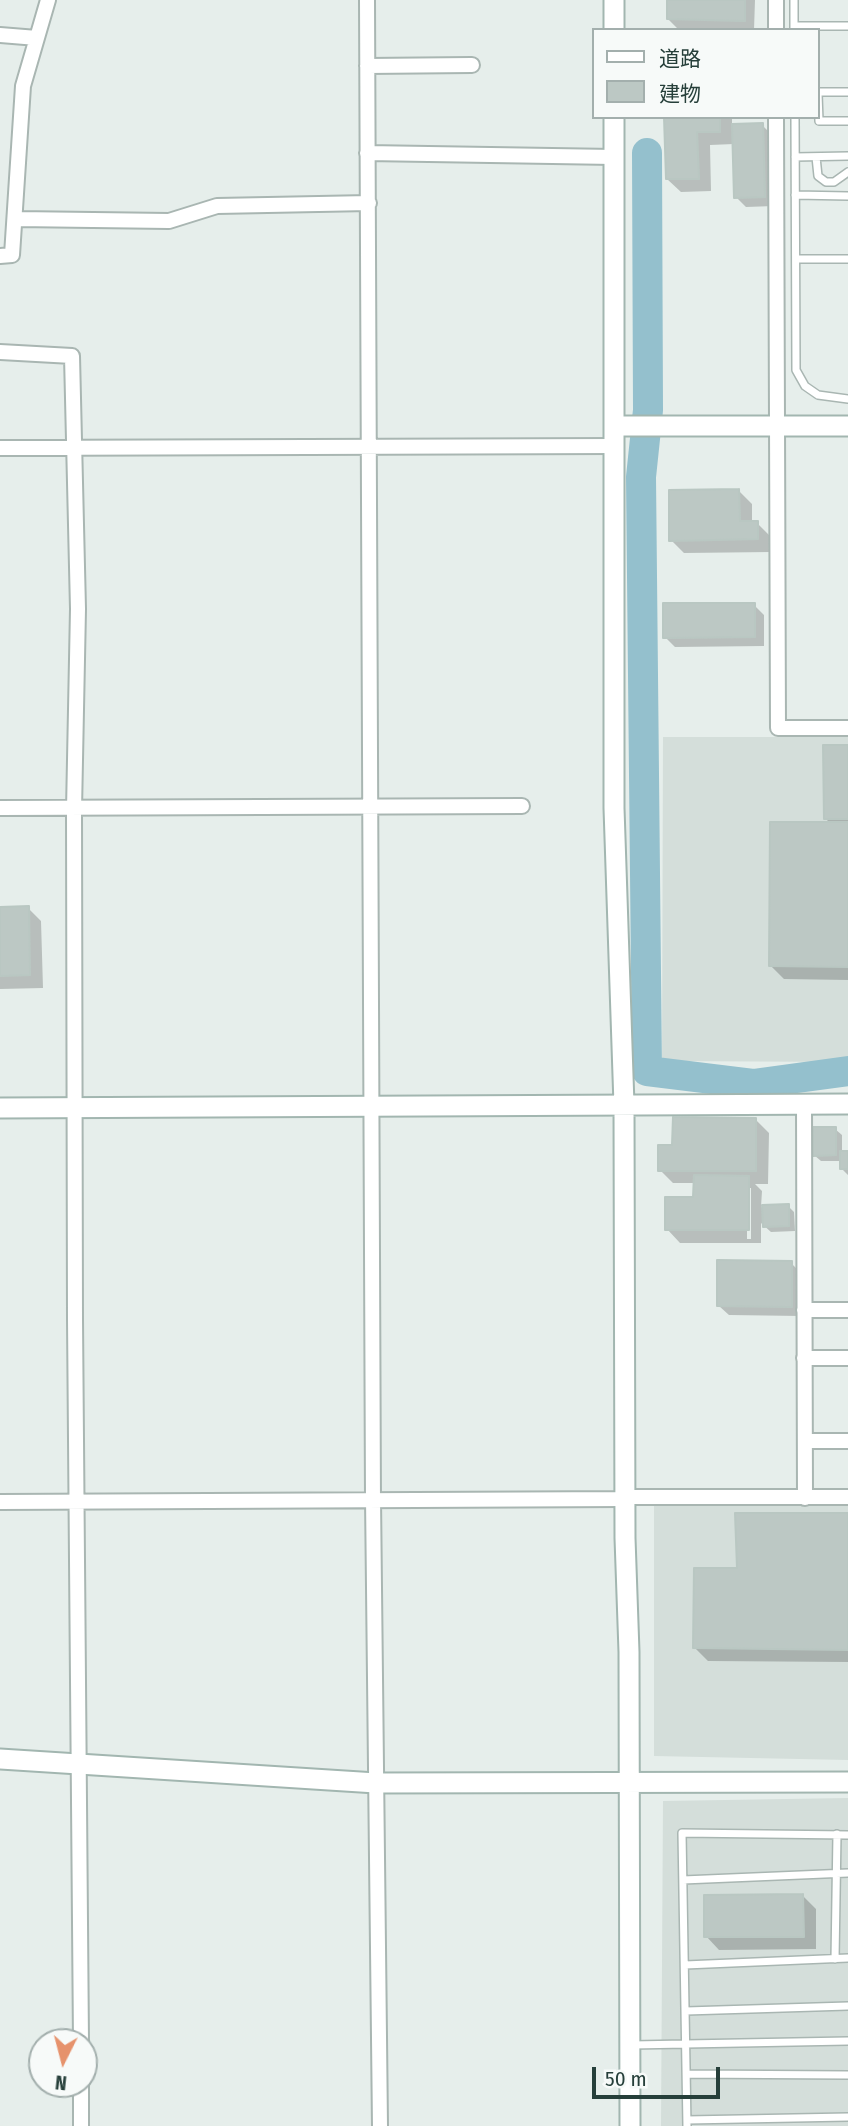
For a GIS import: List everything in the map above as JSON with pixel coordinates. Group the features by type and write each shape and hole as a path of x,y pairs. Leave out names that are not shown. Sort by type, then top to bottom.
{"street":[{"path":"0,256 12,255 17,219 23,86 48,0"},
{"path":"367,0 373,1498 380,2126"},
{"path":"614,0 614,28"},
{"path":"776,0 776,28"},
{"path":"0,35 37,38"},
{"path":"367,66 472,65"},
{"path":"614,119 614,808 633,1497 629,2126"},
{"path":"776,119 778,728 848,728"},
{"path":"367,153 614,157"},
{"path":"17,219 169,221 217,206 369,203"},
{"path":"0,352 72,356 72,447 78,609 74,810 81,2028"},
{"path":"0,448 369,446 615,436 636,427 848,426"},
{"path":"0,808 74,810 522,806"},
{"path":"804,1104 805,1498"},
{"path":"0,1108 848,1104"},
{"path":"804,1310 848,1310"},
{"path":"804,1358 848,1358"},
{"path":"805,1441 848,1441"},
{"path":"0,1502 848,1497"},
{"path":"0,1759 376,1783 848,1782"},
{"path":"81,2098 81,2126"}],"lane":[{"path":"794,0 794,28 848,26"},
{"path":"820,93 848,92"},
{"path":"795,119 796,370 805,386 818,395 848,399"},
{"path":"819,119 848,121"},
{"path":"795,157 848,156"},
{"path":"816,157 818,176 826,181 834,182 848,172"},
{"path":"795,195 848,196"},
{"path":"796,258 848,259"},
{"path":"848,1835 682,1833 687,2123 848,2117"},
{"path":"835,1959 839,1874 837,1834"},
{"path":"683,1880 848,1873"},
{"path":"685,1965 848,1958"},
{"path":"685,2011 848,2006"},
{"path":"630,2045 848,2041"},
{"path":"687,2074 848,2075"}],"shaded area":[{"path":"663,737 848,737 848,1062 662,1061"},
{"path":"848,1503 848,1760 654,1756 654,1505"},
{"path":"848,1798 848,2126 661,2126 663,1801"}],"building":[{"path":"667,0 745,0 745,21 667,19"},
{"path":"664,119 720,119 720,132 697,132 699,179 666,179"},
{"path":"763,123 765,197 734,198 732,124"},
{"path":"739,489 740,521 758,521 758,539 669,541 669,490"},
{"path":"663,603 755,603 755,637 663,638"},
{"path":"823,745 848,745 848,819 824,819"},
{"path":"770,822 848,822 848,967 769,966"},
{"path":"29,906 30,975 0,976 0,907"},
{"path":"673,1117 756,1118 756,1171 658,1171 658,1145 672,1145"},
{"path":"813,1127 836,1127 836,1155 813,1156"},
{"path":"840,1151 848,1151 848,1169 840,1169"},
{"path":"694,1175 749,1176 749,1230 665,1230 665,1197 693,1197"},
{"path":"789,1204 789,1226 763,1227 762,1205"},
{"path":"717,1260 792,1261 792,1307 717,1306"},
{"path":"735,1513 848,1513 848,1650 693,1648 694,1568 737,1568"},
{"path":"803,1894 804,1937 704,1937 704,1895"}],"waterway":[{"path":"647,153 648,410 641,477 647,1071 753,1084 848,1071"}]}
